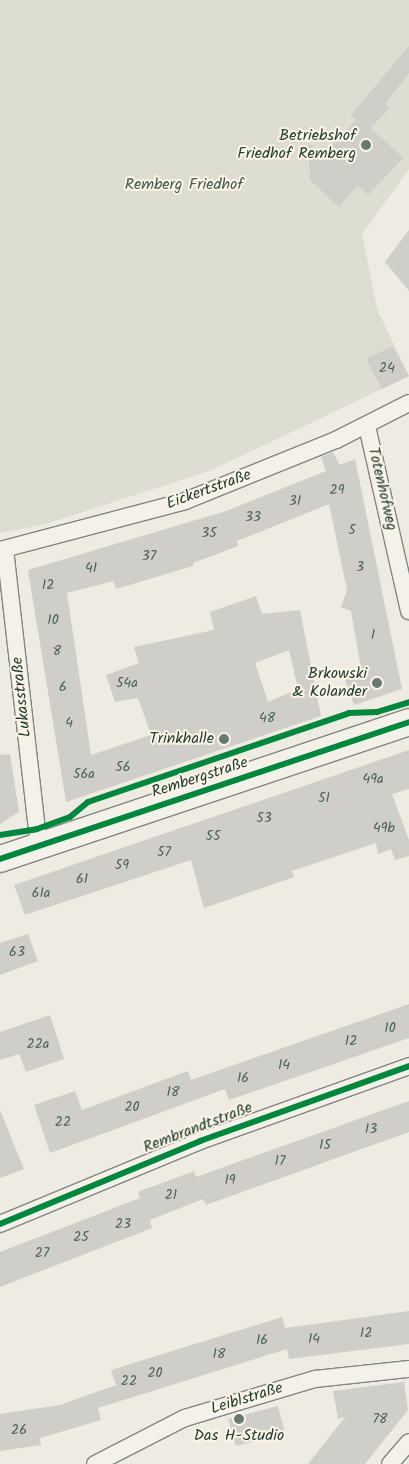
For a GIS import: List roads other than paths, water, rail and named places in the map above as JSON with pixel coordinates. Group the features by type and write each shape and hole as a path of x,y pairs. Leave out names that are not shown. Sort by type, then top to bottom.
{"main road":[{"name":"Rembergstraße","path":"0,859 409,722"}],"street":[{"name":"Eickertstraße","path":"3,549 185,501 367,426 409,403"},
{"name":"Totenhofweg","path":"367,426 409,611"},
{"name":"Lukasstraße","path":"3,549 39,846"},
{"name":"Rembrandtstraße","path":"0,1224 200,1141 409,1066"},
{"name":"Leiblstraße","path":"95,1464 185,1418 231,1404 315,1379 409,1369"},
{"path":"390,1464 409,1442"}],"place":[{"name":"Betriebshof Friedhof Remberg","path":"366,145"},
{"name":"Brkowski & Kolander","path":"377,683"},
{"name":"Trinkhalle","path":"224,739"},
{"name":"Das H-Studio","path":"239,1419"}],"park label":[{"name":"Remberg Friedhof","path":"184,185"}]}
